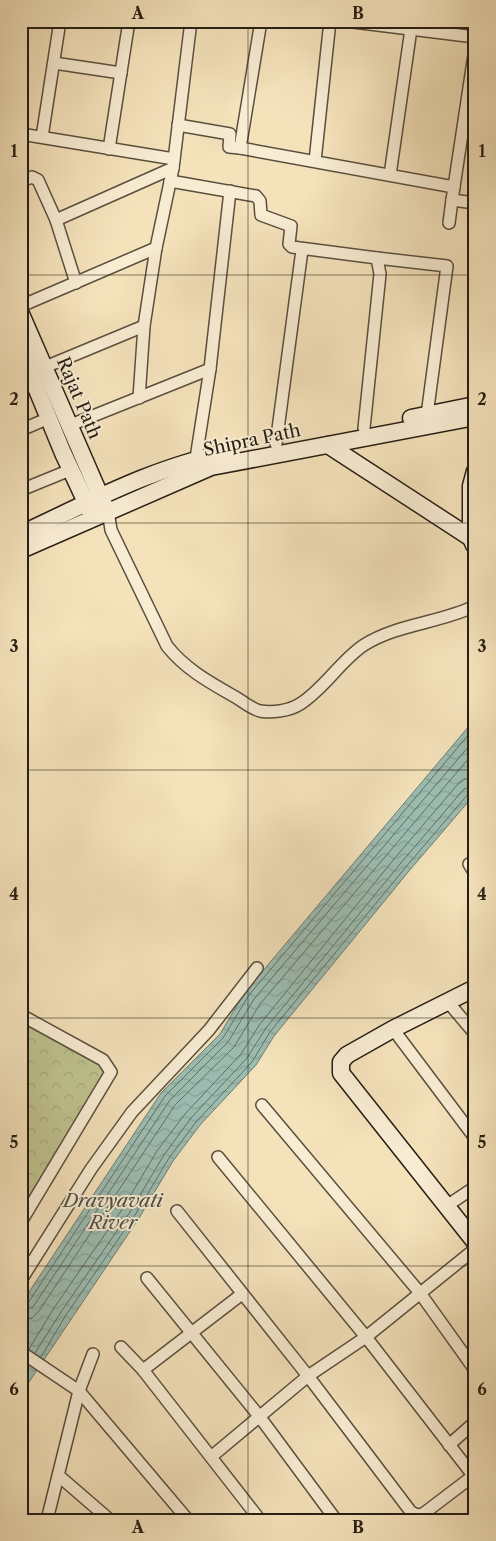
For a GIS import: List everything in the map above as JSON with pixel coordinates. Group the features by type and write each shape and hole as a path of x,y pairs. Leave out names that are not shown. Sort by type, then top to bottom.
{"street":[{"path":"42,138 60,21"},
{"path":"109,148 129,21"},
{"path":"140,398 144,326 156,248 173,164 191,21"},
{"path":"240,148 261,21"},
{"path":"314,161 330,21"},
{"path":"345,21 393,23 475,37"},
{"path":"455,33 457,21"},
{"path":"390,175 418,27"},
{"path":"449,223 475,48"},
{"path":"54,63 121,73"},
{"path":"178,125 230,134 229,147 454,187"},
{"path":"21,134 109,148 173,164"},
{"path":"56,220 173,164"},
{"path":"21,181 32,178 38,180 56,220 76,283"},
{"path":"170,181 230,191 258,198 261,215 267,219 289,224 289,244 302,250 447,266 427,415"},
{"path":"196,458 210,369 230,191"},
{"path":"452,200 475,203"},
{"path":"21,306 156,248"},
{"path":"276,444 302,250"},
{"path":"364,428 380,274 377,258"},
{"name":"Rajat Path","path":"21,314 32,372 49,418 70,470 96,508"},
{"path":"32,372 144,326"},
{"name":"Rajat Path","path":"21,351 32,372 68,426 96,508"},
{"path":"68,426 210,369"},
{"name":"Shipra Path","path":"21,550 96,508 196,458 364,428 475,405"},
{"name":"Shipra Path","path":"21,534 211,467 475,417"},
{"path":"21,430 49,418"},
{"path":"328,445 473,543"},
{"path":"21,490 70,470"},
{"path":"473,543 471,486 475,471"},
{"path":"96,508 111,530 167,646 179,661 195,673 259,710 281,712 299,705 317,691 363,646 385,634 430,623 475,606"},
{"path":"21,1280 91,1169 132,1112 209,1030 257,968"},
{"path":"475,988 393,1029 347,1055 341,1062 341,1073 445,1207 475,1242"},
{"path":"448,1002 475,1034"},
{"path":"21,1015 103,1060 112,1072 21,1222"},
{"path":"393,1029 475,1138"},
{"path":"262,1105 420,1293 475,1370"},
{"path":"177,1212 308,1376 406,1516 423,1514 474,1477 366,1337 218,1157"},
{"path":"445,1207 475,1187"},
{"path":"211,1458 308,1376 366,1337 475,1249"},
{"path":"147,1278 259,1416 336,1520"},
{"path":"143,1370 242,1294"},
{"path":"121,1347 143,1370 260,1520"},
{"path":"21,1352 79,1391 188,1520"},
{"path":"47,1520 79,1391 93,1354"},
{"path":"449,1445 475,1422"},
{"path":"59,1476 110,1520"}],"green space":[{"path":"21,1014 111,1072 21,1222"}],"water":[{"name":"Dravyavati River","path":"475,719 475,794 409,871 274,1036 256,1065 200,1125 173,1161 139,1218 21,1394 21,1304 161,1093 220,1034 245,992"}]}
